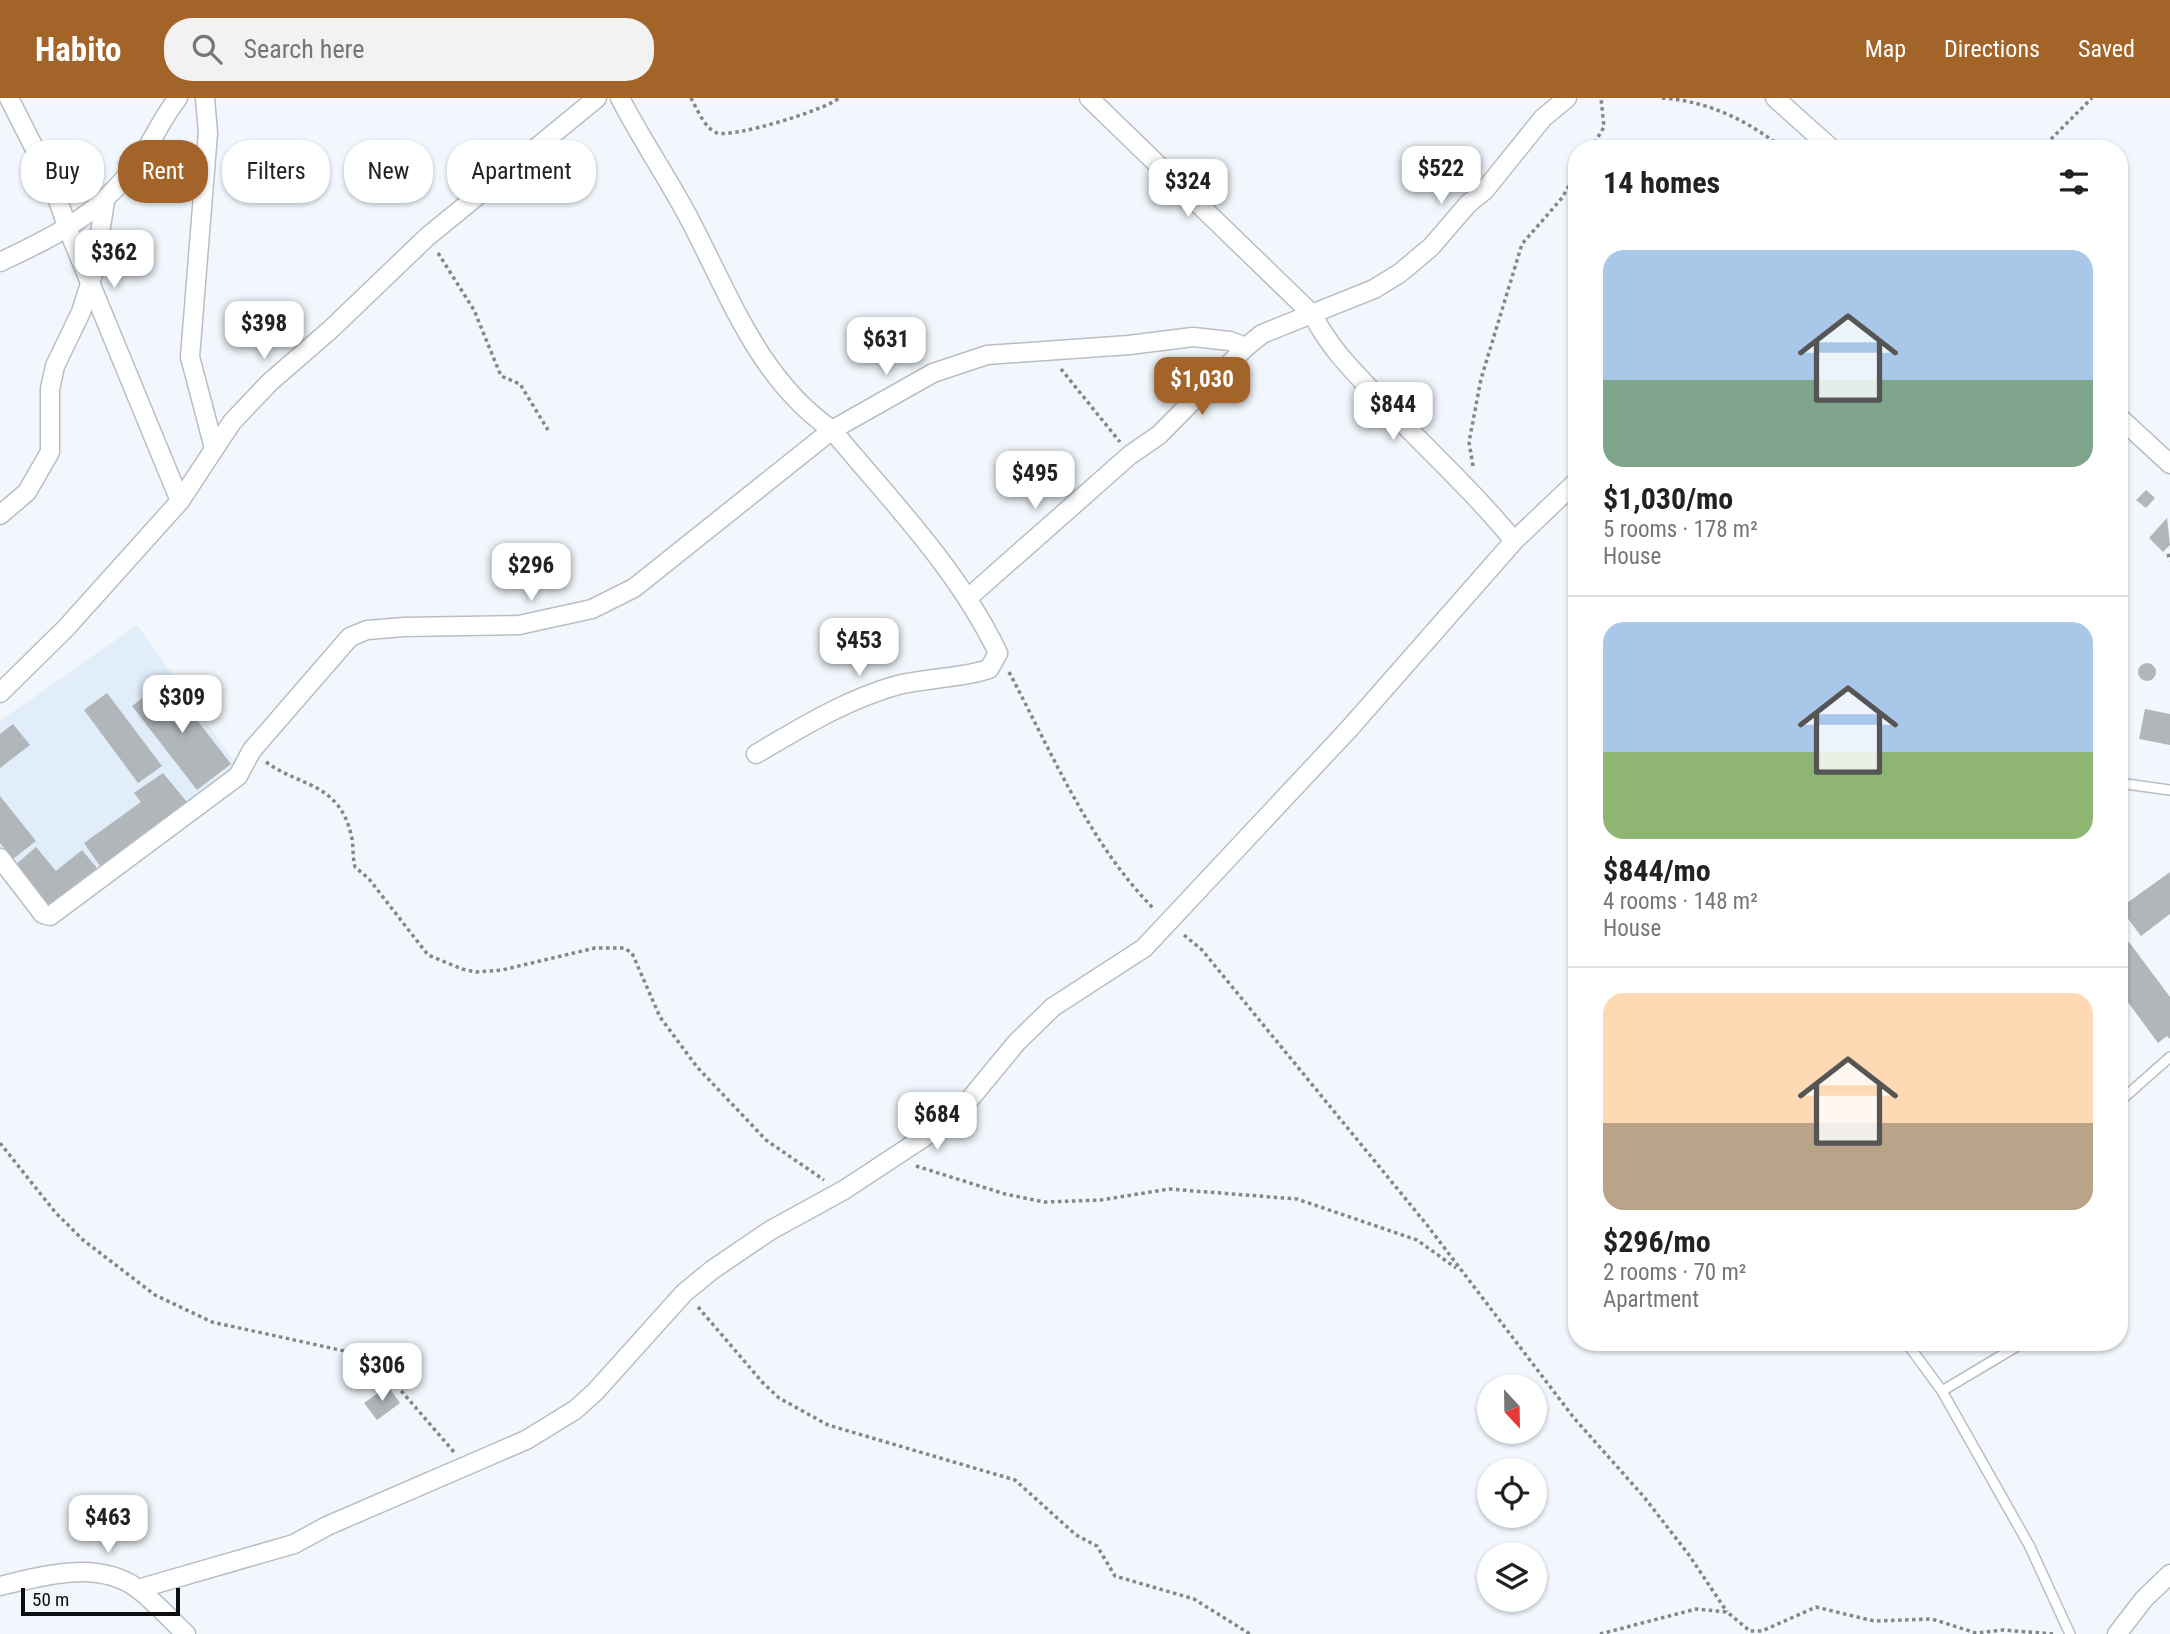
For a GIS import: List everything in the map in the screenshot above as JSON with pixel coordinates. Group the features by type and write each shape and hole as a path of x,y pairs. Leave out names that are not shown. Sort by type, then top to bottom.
{"street":[{"path":"9,98 52,183 68,229 180,501"},
{"path":"0,262 68,229 105,201 143,153 166,112 178,98"},
{"path":"205,98 208,133 190,357 214,448"},
{"path":"0,693 66,628 180,501 232,422 270,382 427,237 597,98"},
{"path":"620,98 693,225 741,326 785,387 832,430 940,560 968,598 998,653 989,669 941,676 856,699 756,754"},
{"path":"1089,98 1313,315 1326,342 1429,453 1478,497 1514,541"},
{"path":"968,598 1130,455 1159,435 1246,346 1262,334 1374,289 1400,273 1432,247 1468,204 1485,190 1543,118 1567,98"},
{"path":"1775,98 1822,140"},
{"path":"0,515 27,492 50,452 52,377 81,312 90,282 105,201"},
{"path":"0,858 43,914 50,916 238,776 252,750 350,636 367,630 404,627 519,625 592,610 634,588 832,430 933,373 960,361 987,355 1193,337 1230,341 1246,346"},
{"path":"2128,425 2170,464"},
{"path":"138,1589 294,1544 327,1526 533,1436 575,1410 595,1392 684,1293 712,1270 771,1230 894,1159 965,1105 1017,1042 1053,1007 1144,948 1349,729 1514,541 1568,490"},
{"path":"0,1586 49,1574 102,1574 138,1589 186,1634"},
{"path":"2118,1634 2144,1599 2170,1574"}],"lane":[{"path":"2128,784 2170,790"},
{"path":"2128,1094 2170,1057"},
{"path":"1913,1351 1942,1391 2029,1545 2070,1634"},
{"path":"1942,1391 2009,1351"}],"path":[{"path":"691,98 710,129 724,134 811,112 839,98"},
{"path":"1596,140 1604,127 1601,98"},
{"path":"1662,98 1707,106 1737,116 1771,140"},
{"path":"2050,140 2092,98"},
{"path":"1478,497 1469,442 1494,330 1522,244 1568,188"},
{"path":"427,237 474,310 495,353 501,376 520,384 548,430"},
{"path":"1046,351 1130,455"},
{"path":"2168,554 2170,561"},
{"path":"998,653 1038,732 1114,864 1168,923 1202,950 1427,1225 1460,1272 1504,1324 1574,1418 1644,1497 1689,1555 1727,1612 1746,1629 1755,1632 1770,1630 1816,1607 1874,1621 1932,1619 1976,1633 2003,1630 2054,1634"},
{"path":"252,750 275,768 314,785 330,797 352,835 355,867 369,879 428,955 476,972 502,970 595,948 624,948 632,953 660,1017 697,1068 766,1140 805,1169 844,1190"},
{"path":"0,1143 55,1212 83,1240 167,1302 229,1327 376,1359 466,1467"},
{"path":"894,1159 1005,1194 1044,1202 1101,1200 1169,1189 1297,1199 1417,1240 1460,1272"},
{"path":"684,1293 709,1318 763,1383 803,1413 828,1425 1015,1480 1076,1535 1097,1546 1115,1576 1194,1599 1250,1634"},
{"path":"1600,1634 1696,1608 1727,1612"}],"shaded area":[{"path":"137,625 247,780 40,925 0,871 0,721"}],"building":[{"path":"2146,490 2155,498 2146,508 2136,500"},
{"path":"2167,518 2170,545 2163,552 2149,538"},
{"path":"2143,663 2151,663 2156,672 2154,679 2143,681 2138,676 2138,668"},
{"path":"166,680 231,764 197,790 132,706"},
{"path":"107,693 162,766 138,783 84,710"},
{"path":"2145,709 2170,714 2170,745 2139,739"},
{"path":"13,724 30,745 0,768 0,734"},
{"path":"163,773 191,807 102,869 84,843 141,802 134,793"},
{"path":"0,796 36,841 13,859 0,843"},
{"path":"36,847 56,871 82,850 101,873 49,915 14,866"},
{"path":"2170,872 2170,914 2141,936 2128,919 2128,902"},
{"path":"2128,943 2170,997 2170,1039 2167,1036 2158,1043 2128,1002"},
{"path":"388,1386 400,1403 377,1420 364,1403"}]}
